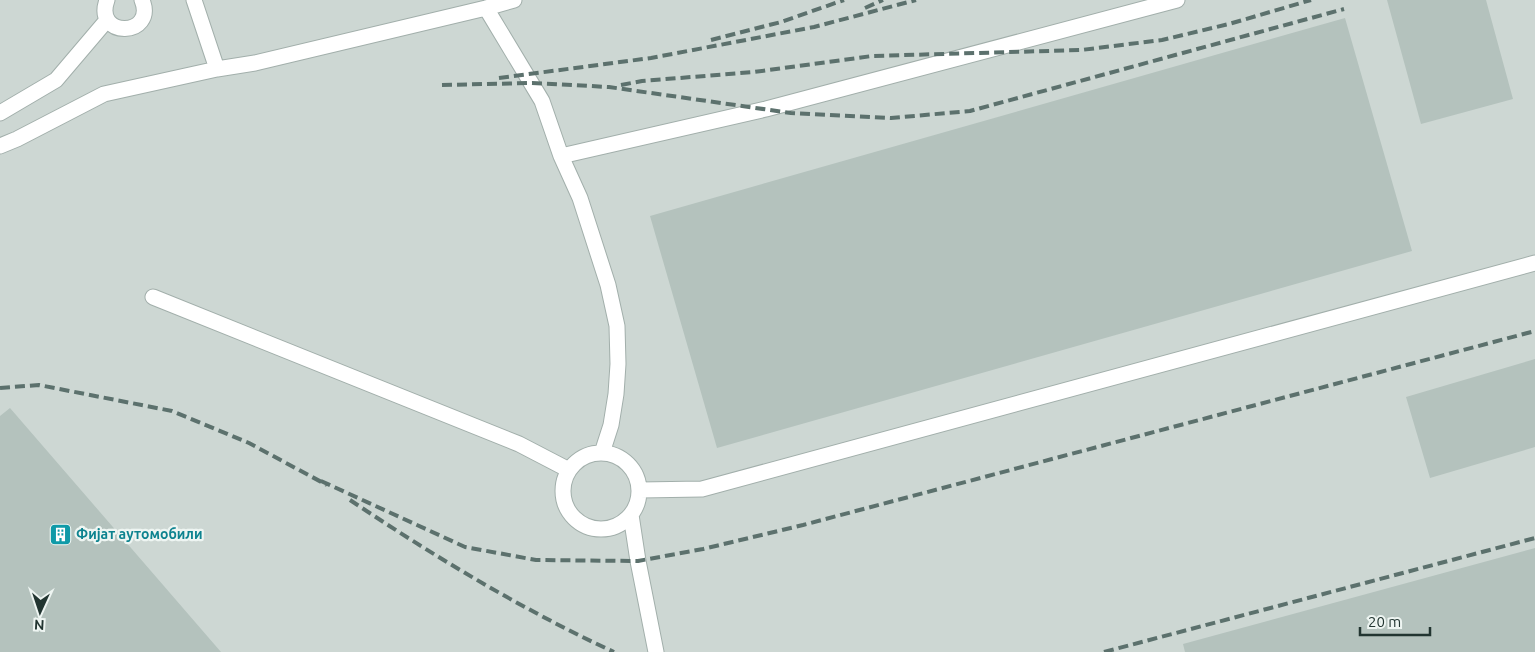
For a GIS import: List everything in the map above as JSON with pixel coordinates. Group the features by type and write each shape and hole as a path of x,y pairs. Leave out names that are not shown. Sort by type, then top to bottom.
{"street":[{"path":"106,0 104,7 107,20 117,28 136,26 144,15 145,9 142,0"},
{"path":"194,0 217,69"},
{"path":"0,146 104,94 217,69 255,63 514,0"},
{"path":"561,156 766,109 1176,0"},
{"path":"486,8 542,101 561,156 580,198 608,285 617,326 618,364 611,425 602,452"},
{"path":"0,113 56,80 107,20"},
{"path":"640,490 702,488 1535,263"},
{"path":"152,297 519,444 569,470"},
{"path":"602,452 613,454 624,460 632,468 638,478 640,490 637,503 631,515 612,528 600,529 589,527 579,522 570,514 562,492 564,480 569,470 583,457 602,452"},
{"path":"631,515 656,652"}],"shaded area":[{"path":"0,0 1535,0 1535,652 0,652"}],"building":[{"path":"1387,0 1486,0 1513,99 1421,124"},
{"path":"1345,18 1412,251 717,448 650,216"},
{"path":"1535,359 1535,447 1430,478 1406,397"},
{"name":"Фијат аутомобили","path":"10,408 221,652 0,652 0,416"},
{"path":"1535,548 1535,652 1185,652 1183,644"}],"railway":[{"path":"711,40 781,22 844,0"},
{"path":"865,8 883,0"},
{"path":"499,78 651,58 814,27 916,0"},
{"path":"621,85 642,81 754,72 872,56 1081,50 1162,40 1229,24 1311,0"},
{"path":"442,85 532,83 609,87 791,113 891,118 970,111 1344,9"},
{"path":"321,481 465,547 536,560 638,561 703,549 803,525 1535,331"},
{"path":"0,388 39,385 172,411 249,443 327,485"},
{"path":"350,500 479,581 545,618 614,652"},
{"path":"1104,652 1535,538"}],"place":[{"name":"Фијат аутомобили","path":"60,534"}]}
